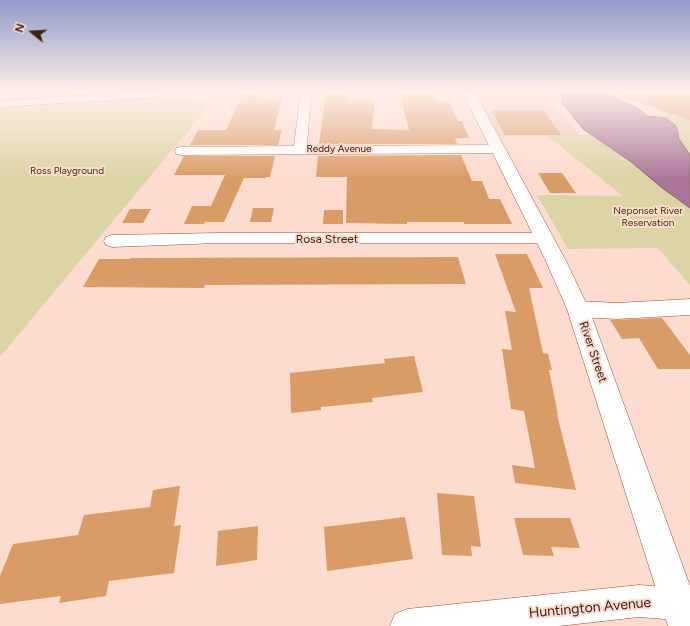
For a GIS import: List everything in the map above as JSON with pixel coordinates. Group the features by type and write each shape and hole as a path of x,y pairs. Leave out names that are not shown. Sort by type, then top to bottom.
{"main road":[{"name":"River Street","path":"482,120 578,309 682,615"}],"street":[{"path":"300,149 303,120"},
{"name":"Reddy Avenue","path":"181,151 300,149 496,149"},
{"name":"Rosa Street","path":"112,241 218,238 543,238"},
{"path":"578,309 617,310 690,307"},
{"name":"Huntington Avenue","path":"407,626 639,601 682,615"}],"shaded area":[{"path":"489,120 567,120 580,135 497,136"},
{"path":"576,120 669,120 677,128 679,139 690,155 690,208 661,187 630,161 583,129"}],"green space":[{"name":"Ross Playground","path":"0,120 197,120 0,357"},
{"path":"669,120 690,120 690,155 679,139 677,128"},
{"name":"Neponset River Reservation","path":"546,135 591,135 630,161 661,187 690,208 690,285 658,248 568,249 537,195 623,196"}],"building":[{"path":"231,120 277,120 274,130 282,130 278,145 190,145 198,130 226,130"},
{"path":"322,120 373,120 372,129 409,130 406,120 458,120 462,121 469,138 455,138 457,144 319,144"},
{"path":"497,120 550,120 561,135 505,135"},
{"path":"461,155 472,181 482,181 489,199 500,199 512,224 464,224 464,222 407,222 407,224 346,223 347,177 316,177 318,156"},
{"path":"184,156 275,156 270,177 244,178 224,222 184,224 192,206 211,206 225,175 174,175"},
{"path":"538,173 562,173 576,193 550,193"},
{"path":"253,208 274,208 271,222 250,222"},
{"path":"130,209 151,209 143,223 122,223"},
{"path":"324,210 343,210 343,224 323,224"},
{"path":"495,254 527,254 543,288 529,288 543,353 548,354 552,370 549,370 557,415 576,490 515,483 512,465 535,468 524,411 511,409 502,349 512,350 505,311 516,312"},
{"path":"458,257 466,284 205,285 204,288 83,287 99,259"},
{"path":"662,318 690,355 690,369 658,369 639,338 622,339 610,320"},
{"path":"414,356 423,392 372,398 373,402 321,407 321,410 291,413 290,373 385,363 384,359"},
{"path":"180,486 174,526 181,525 174,573 109,581 106,596 59,603 61,596 0,604 0,576 13,544 78,535 84,515 150,507 153,490"},
{"path":"437,493 474,496 481,547 471,546 472,556 442,555"},
{"path":"405,517 413,559 327,571 324,527"},
{"path":"514,518 570,518 580,548 551,547 554,556 523,555"},
{"path":"258,526 257,560 216,566 218,531"}]}
